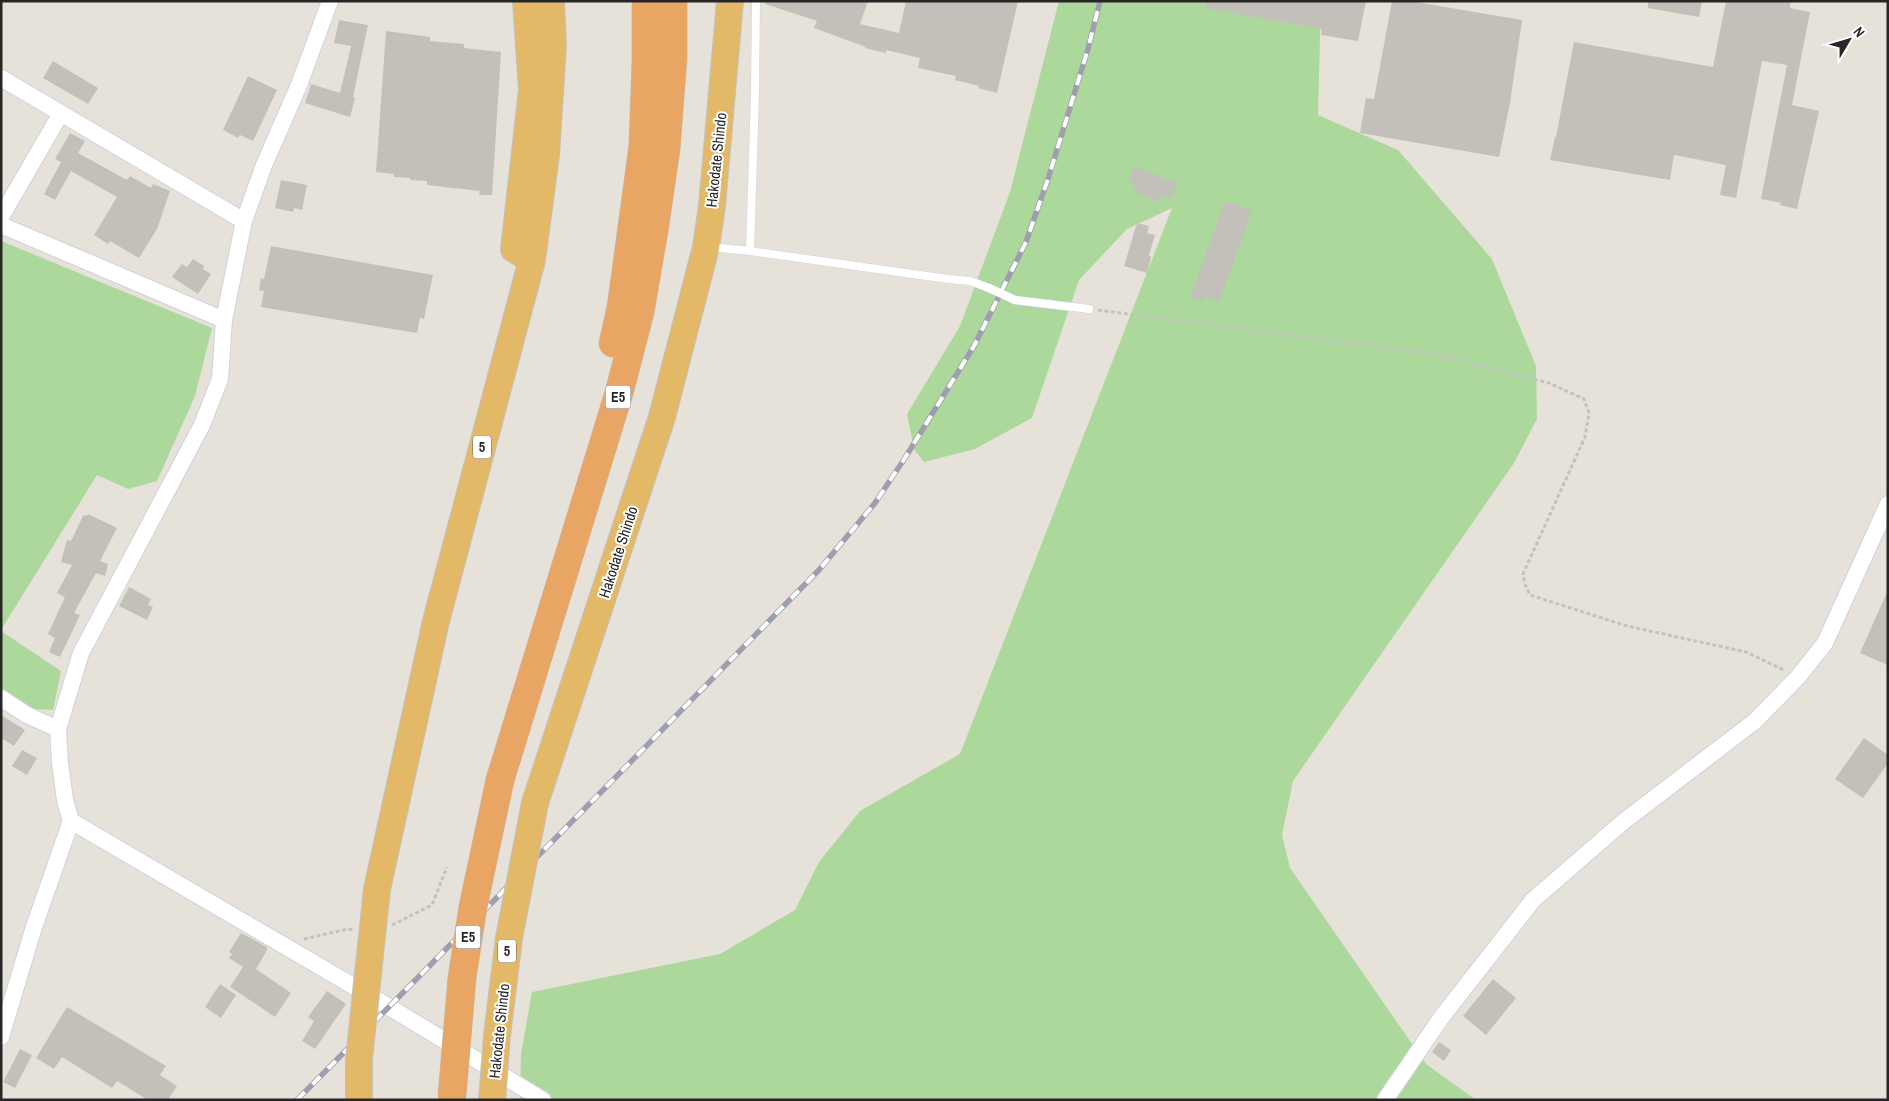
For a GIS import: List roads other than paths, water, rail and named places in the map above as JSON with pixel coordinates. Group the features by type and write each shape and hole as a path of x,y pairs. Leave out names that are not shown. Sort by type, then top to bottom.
{"highway":[{"path":"526,1 532,90 514,249 532,260"},
{"name":"5","path":"359,1100 360,1059 377,889 436,621 532,260 546,155 553,46 552,1"},
{"name":"E5","path":"452,1098 462,978 473,907 500,780 552,577 588,452 621,308 643,146 646,1"},
{"name":"E5","path":"500,780 614,411 640,312 666,148 673,60 673,1"},
{"name":"Hakodate Shindo","path":"492,1100 497,1036 509,938 535,803 662,417 706,247 712,206 730,1"}],"street":[{"path":"1,1037 33,930 72,821 65,800 58,730 81,653 202,425 220,379 224,320 244,221 264,165 299,85 330,1"},
{"path":"1,78 244,221"},
{"path":"1,217 61,113"},
{"path":"1,226 224,320"},
{"path":"1385,1100 1442,1018 1533,900 1622,822 1755,721 1798,676 1825,643 1888,504"},
{"path":"1,698 58,730"},
{"path":"72,821 543,1100"}],"lane":[{"path":"750,251 756,1"},
{"path":"706,247 750,251 970,281 1015,300 1089,309"}],"railway":[{"path":"297,1100 819,570 875,503 974,346 1026,242 1048,179 1088,49 1100,1"}]}
